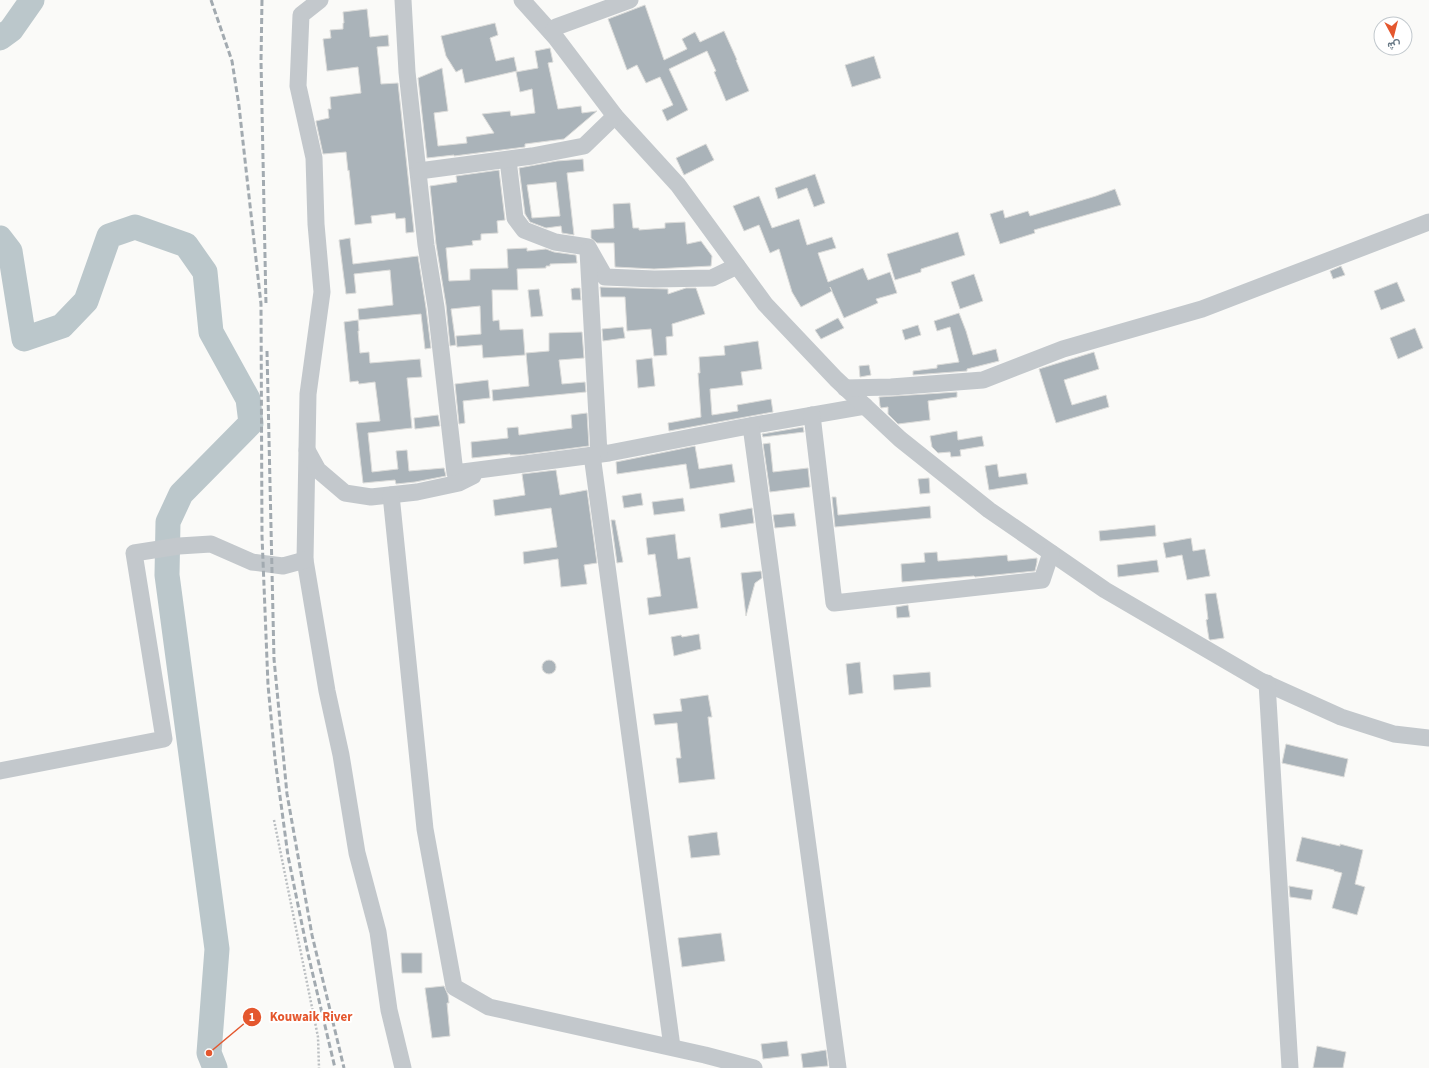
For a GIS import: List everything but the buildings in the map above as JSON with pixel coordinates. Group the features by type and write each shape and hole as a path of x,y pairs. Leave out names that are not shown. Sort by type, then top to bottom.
{"street":[{"path":"320,0 301,15 298,86 314,158 316,224 322,292 308,394 305,560 327,691 341,755 357,853 378,932 389,1010 403,1068"},
{"path":"403,0 408,72 426,245 436,307 455,473 595,455 865,406"},
{"path":"522,0 552,34 616,116 678,185 765,304 845,388 900,439 951,481 989,510 1105,590 1267,683 1341,717 1394,734 1429,738"},
{"path":"552,34 556,27 630,0"},
{"path":"419,171 508,160 584,146 616,116"},
{"path":"508,160 515,218 524,230 555,242 588,247"},
{"path":"845,388 891,387 983,380 1063,349 1202,309 1429,222"},
{"path":"588,247 605,277 654,279 712,278 738,266"},
{"path":"588,247 595,455 672,1047"},
{"path":"812,415 834,603 1042,580 1051,553"},
{"path":"750,426 838,1068"},
{"path":"307,449 318,470 345,493 371,497 417,492 459,483 485,469"},
{"path":"391,495 425,829 454,987 489,1007 672,1047 754,1068"},
{"path":"0,771 164,739 134,553 179,546 211,544 252,562 284,566 305,560"},
{"path":"1267,683 1290,1068"}],"path":[{"path":"274,820 318,1037 319,1068"}],"waterway":[{"path":"0,38 11,30 32,0"},
{"path":"0,238 10,251 24,339 62,326 86,301 109,236 135,227 186,245 205,272 211,332 248,399 251,423 181,494 168,522 167,575 217,949 209,1053 215,1068"}],"railway":[{"path":"211,0 232,61 239,106 261,304 262,536 268,685 275,759 288,856 308,954 335,1068"},
{"path":"262,0 261,61 266,305"},
{"path":"267,351 274,659 287,794 312,935 344,1068"}],"place":[{"name":"Kouwaik River","path":"209,1053"}]}
